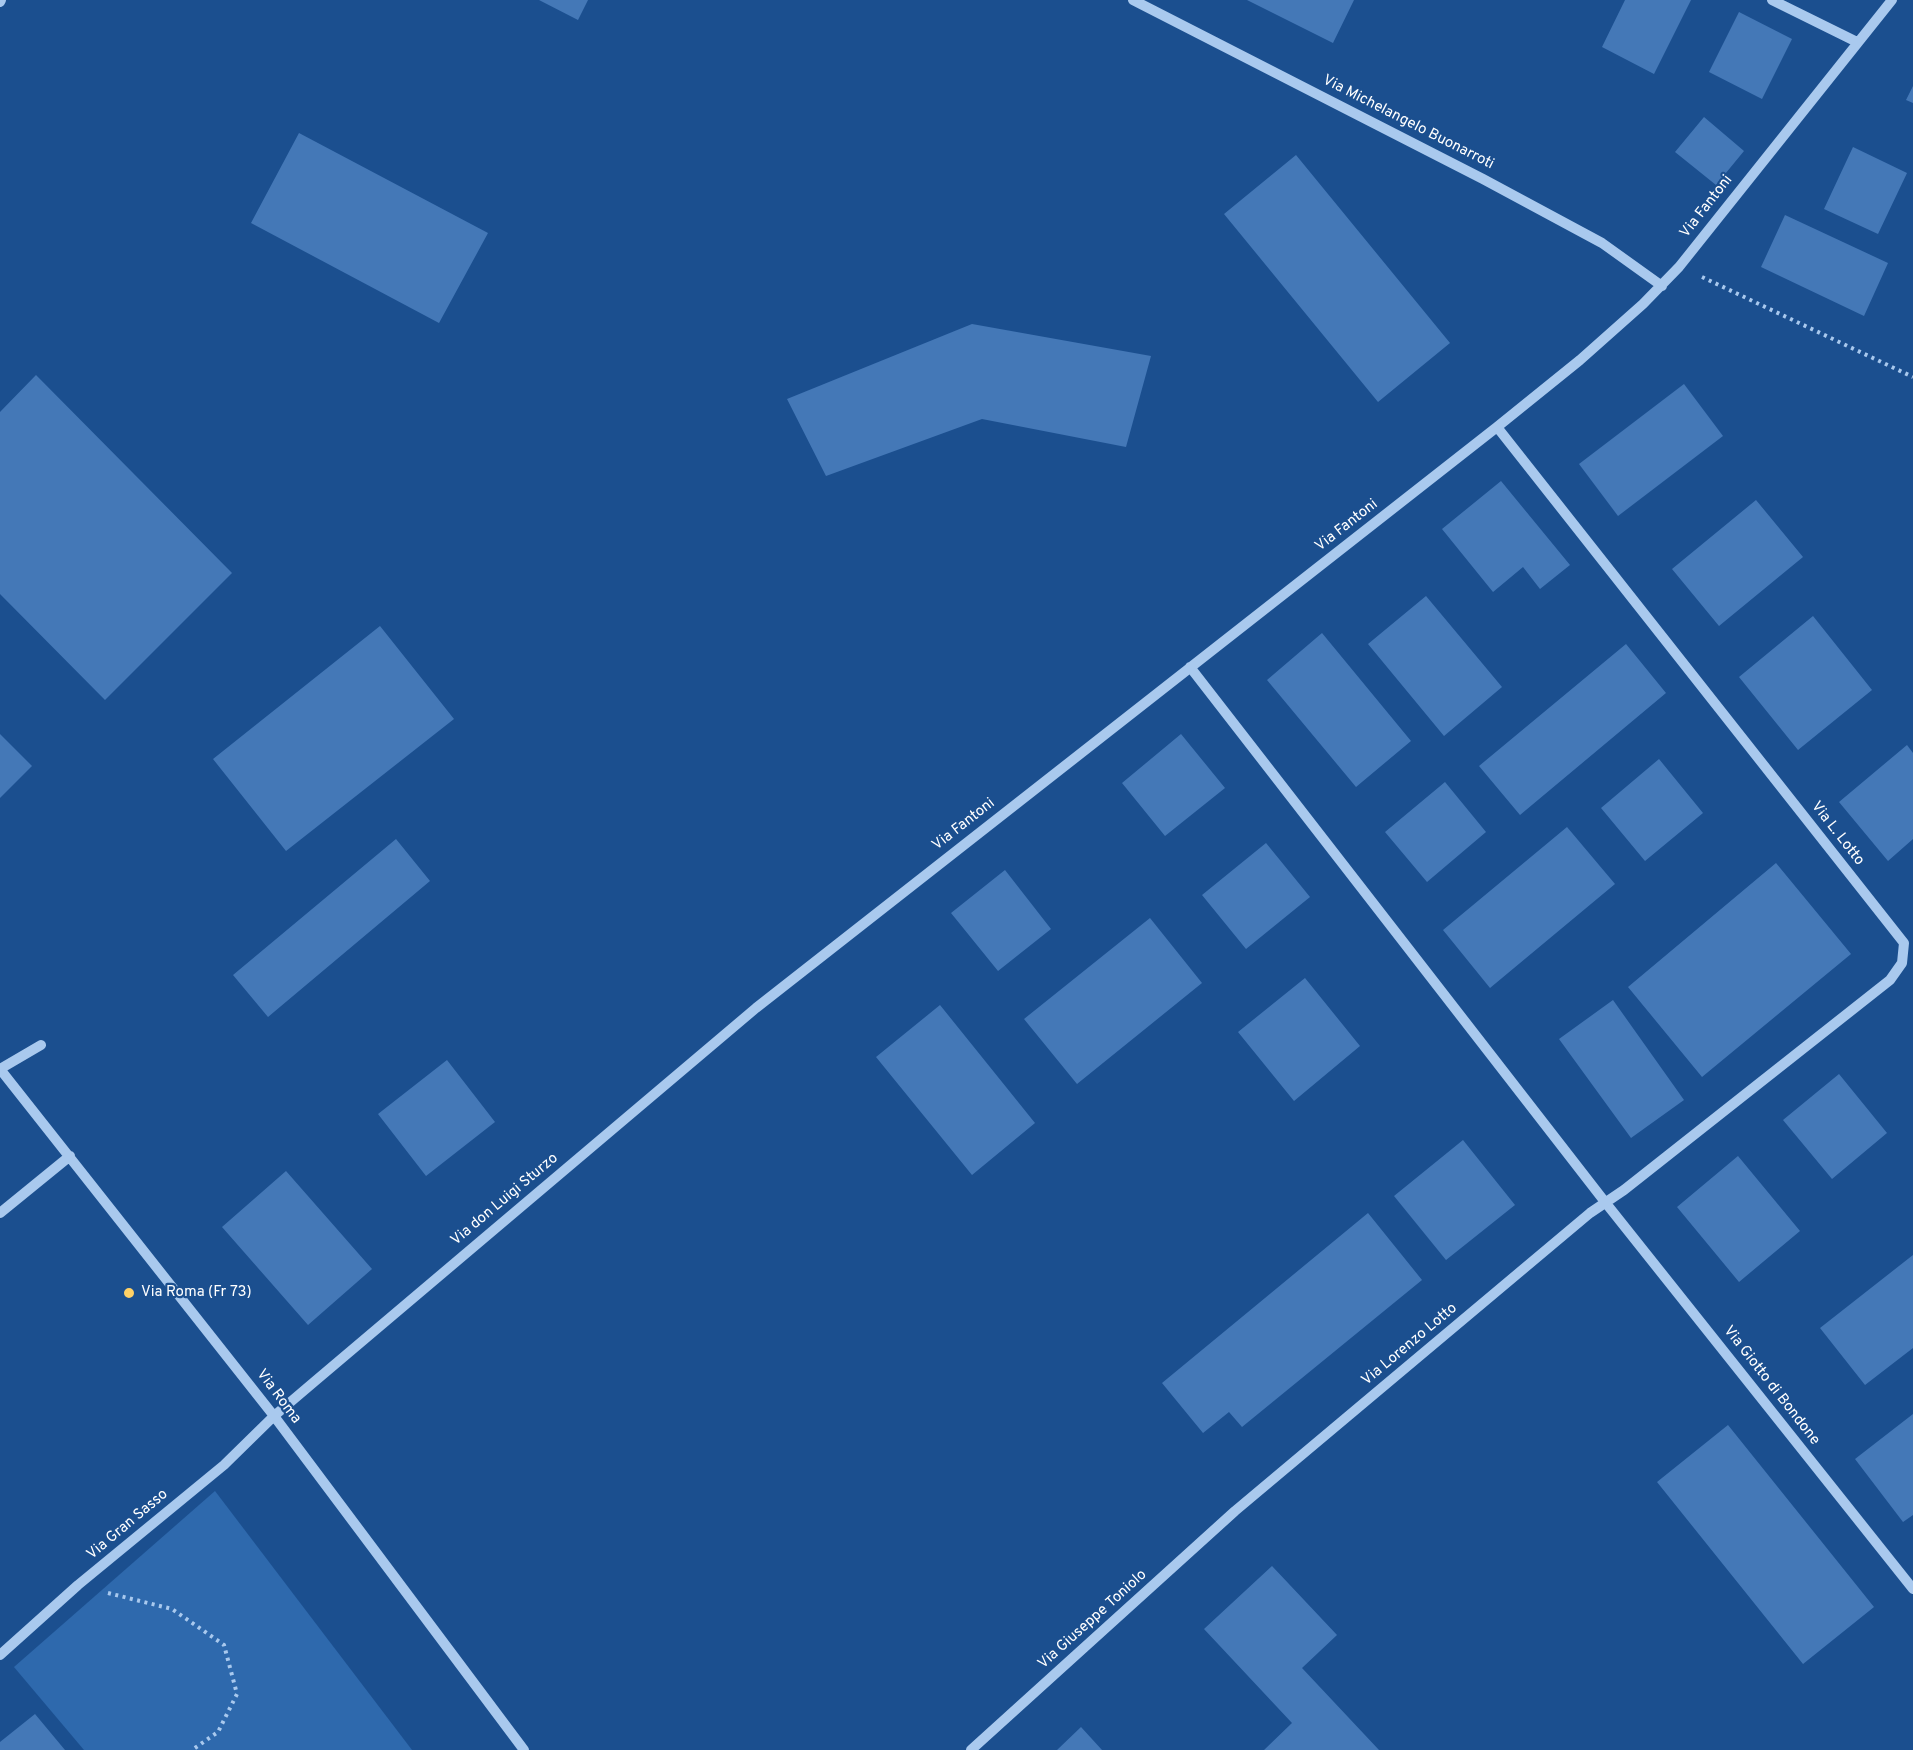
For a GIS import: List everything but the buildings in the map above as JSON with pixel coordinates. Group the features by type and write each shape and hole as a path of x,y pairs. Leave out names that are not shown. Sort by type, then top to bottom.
{"street":[{"name":"Via Michelangelo Buonarroti","path":"1133,0 1483,178 1602,243 1662,286"},
{"path":"1772,0 1857,42"},
{"name":"Via Fantoni","path":"756,1008 1580,360 1662,286 1679,267 1892,0"},
{"name":"Via L. Lotto","path":"1497,427 1904,943 1902,963 1890,980 1633,1183 1605,1202"},
{"name":"Via Giotto di Bondone","path":"1190,667 1605,1202 1913,1589"},
{"name":"Via don Luigi Sturzo","path":"274,1416 756,1008"},
{"path":"0,1069 41,1045"},
{"name":"Via Roma","path":"0,1069 274,1416 524,1750"},
{"path":"0,1213 70,1156"},
{"name":"Via Lorenzo Lotto","path":"1235,1511 1605,1202"},
{"name":"Via Gran Sasso","path":"0,1655 78,1585 224,1465 274,1416"},
{"name":"Via Giuseppe Toniolo","path":"971,1750 1235,1511"}],"path":[{"path":"1679,267 1913,377"},
{"path":"78,1585 172,1610 224,1645 237,1694 218,1732 192,1750"}],"shaded area":[{"path":"215,1491 412,1750 84,1750 14,1667"}],"place":[{"name":"Via Roma (Fr 73)","path":"129,1293"}]}
